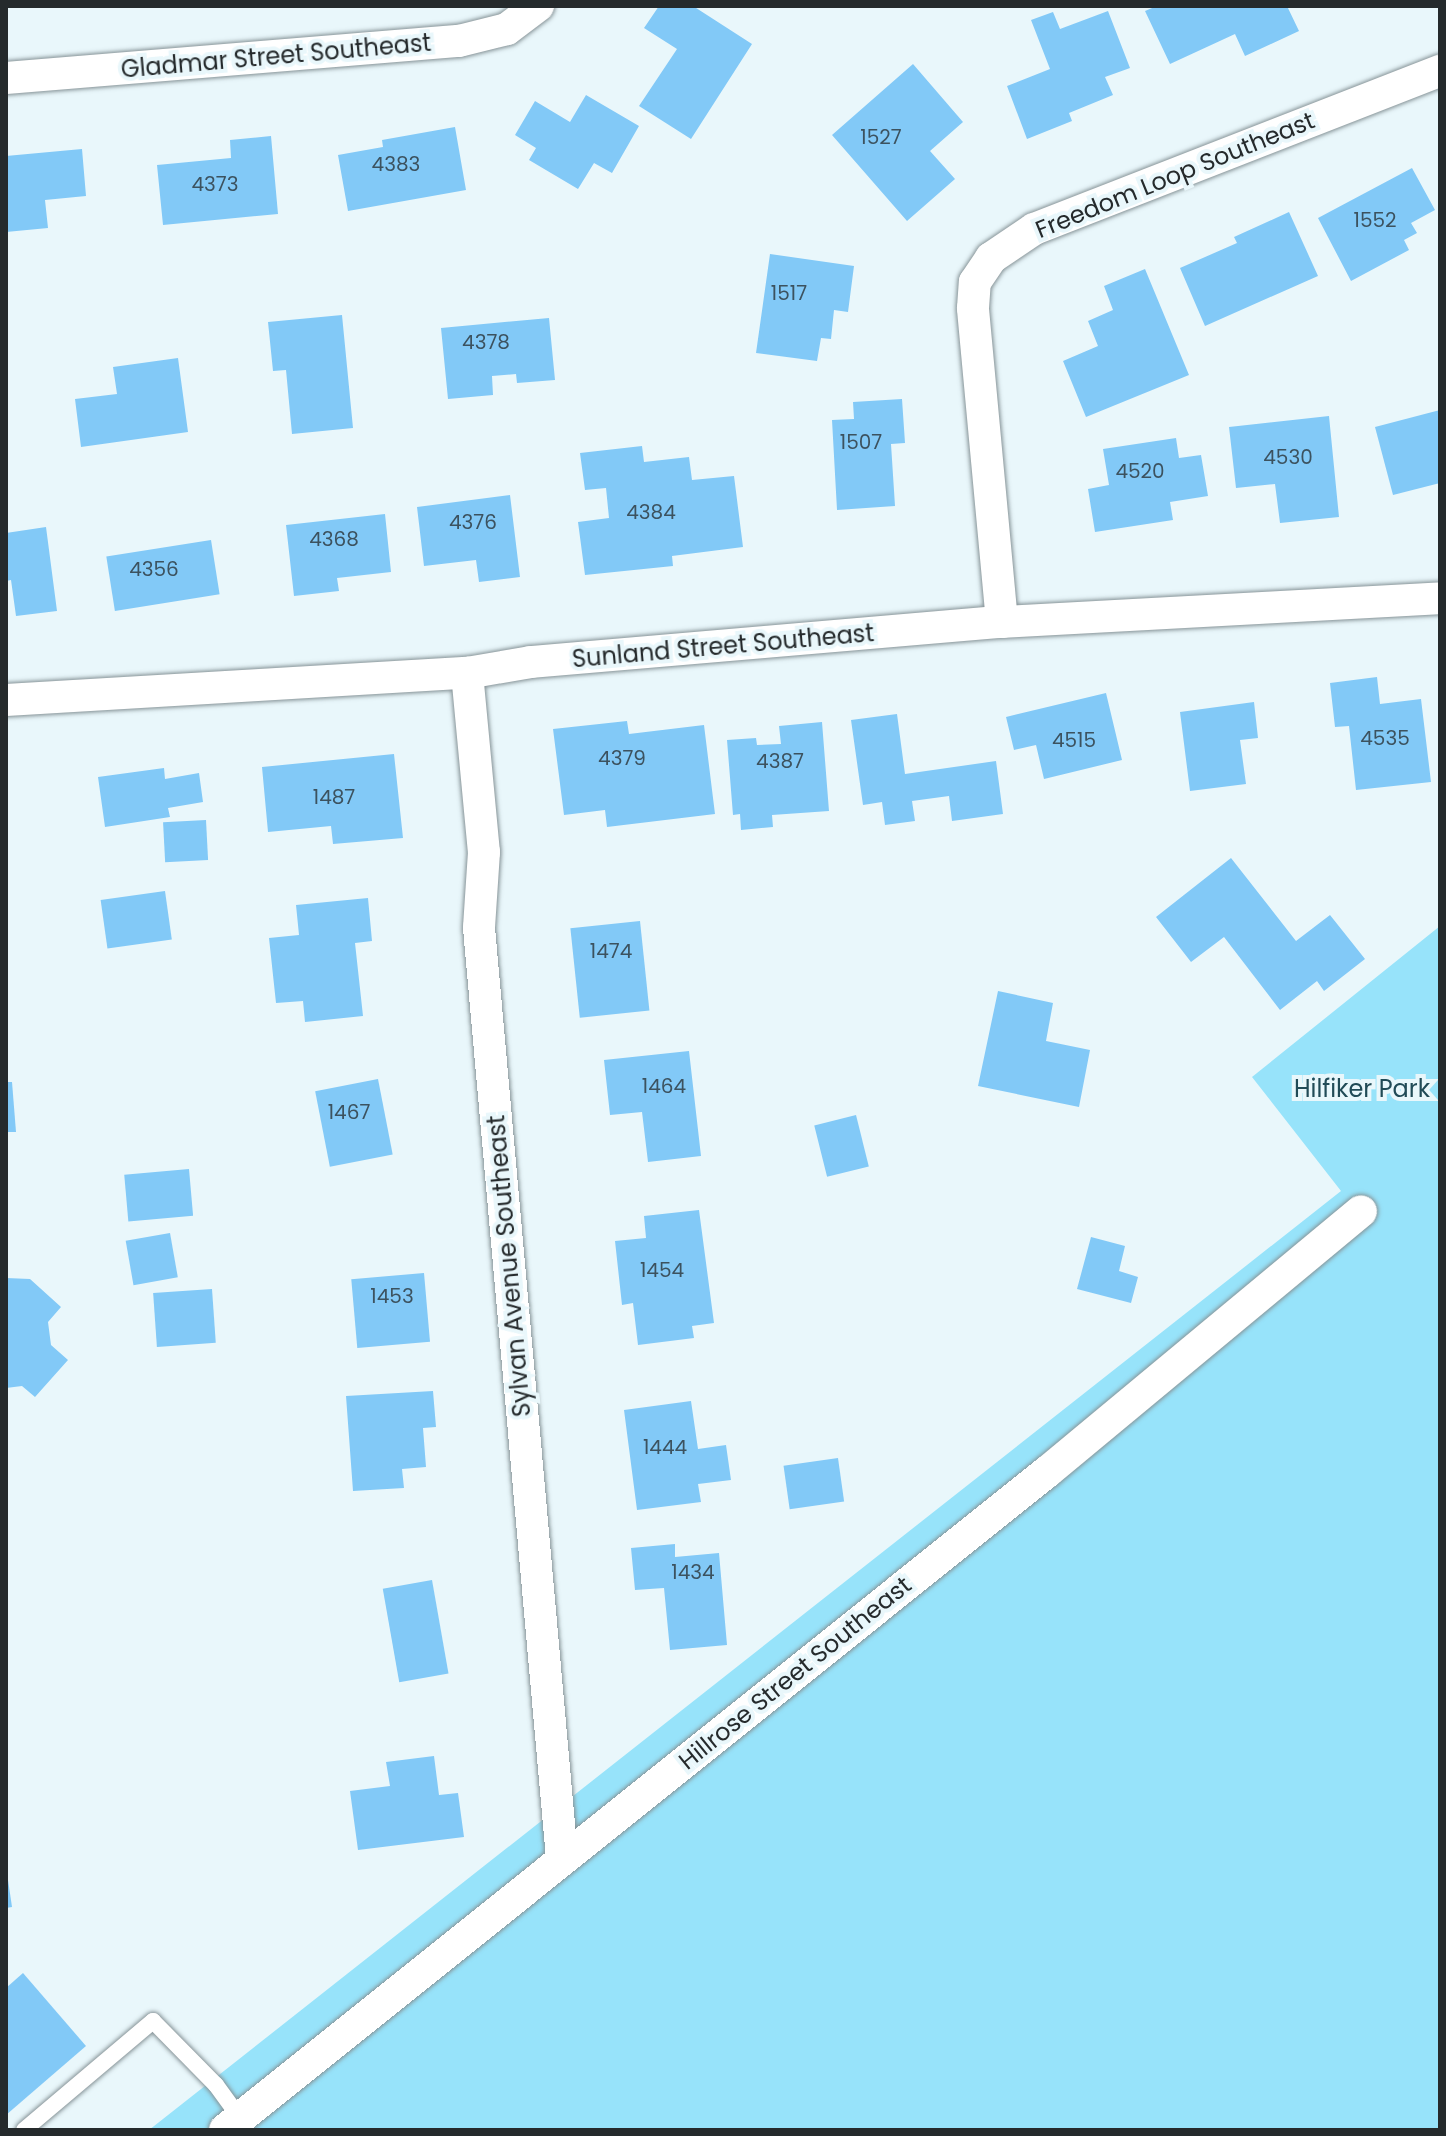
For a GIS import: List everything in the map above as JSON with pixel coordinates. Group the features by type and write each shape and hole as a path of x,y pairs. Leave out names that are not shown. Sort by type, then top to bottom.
{"street":[{"name":"Gladmar Street Southeast","path":"6,78 459,41 507,29 538,6"},
{"name":"Freedom Loop Southeast","path":"1002,622 973,308 975,282 991,258 1034,229 1440,71"},
{"name":"Sunland Street Southeast","path":"6,700 467,673 531,662 1002,622 1440,598"},
{"name":"Sylvan Avenue Southeast","path":"467,673 484,852 479,928 562,1858"},
{"name":"Hillrose Street Southeast","path":"232,2124 1047,1472 1361,1211"}],"lane":[{"path":"24,2130 153,2021 216,2085 232,2124"}],"green space":[{"name":"Hilfiker Park","path":"1440,926 1440,2130 149,2130 1341,1191 1252,1077"}],"building":[{"path":"659,6 693,6 752,44 691,139 639,106 677,49 644,28"},
{"path":"1157,6 1287,6 1299,31 1245,56 1235,34 1170,64 1145,11"},
{"path":"1108,11 1130,68 1105,77 1113,95 1069,113 1072,121 1027,139 1007,86 1050,69 1031,20 1053,12 1060,29"},
{"path":"913,64 963,122 930,151 955,179 907,221 832,135"},
{"path":"586,95 639,126 612,173 594,163 578,189 529,160 536,148 515,135 535,101 570,122"},
{"path":"455,127 466,190 348,211 338,155 383,147 382,140"},
{"path":"271,136 278,214 163,225 157,165 231,158 230,140"},
{"path":"82,149 86,196 45,200 48,228 6,232 6,156"},
{"path":"1412,168 1435,210 1411,223 1417,233 1404,240 1409,250 1351,281 1318,218"},
{"path":"1289,212 1318,276 1205,326 1180,268 1237,243 1234,237"},
{"path":"770,254 854,266 848,312 834,310 831,339 821,338 817,361 756,353"},
{"path":"1145,269 1189,375 1086,417 1063,361 1098,346 1088,321 1113,310 1104,286"},
{"path":"342,315 353,428 292,434 286,370 273,371 268,322"},
{"path":"549,318 555,380 517,383 516,374 492,376 493,395 448,399 441,328"},
{"path":"178,358 188,432 81,447 75,399 117,394 113,367"},
{"path":"902,399 905,443 891,444 895,506 837,510 832,420 854,419 853,402"},
{"path":"1440,410 1440,483 1393,495 1375,427"},
{"path":"1329,416 1339,517 1280,523 1275,484 1236,488 1229,427"},
{"path":"1176,438 1179,458 1201,455 1208,496 1170,502 1173,520 1095,532 1088,489 1109,485 1103,449"},
{"path":"642,446 644,462 689,457 692,480 734,476 743,547 672,556 673,566 585,575 578,522 609,518 606,488 585,490 580,453"},
{"path":"510,495 520,577 479,582 476,560 424,566 417,507"},
{"path":"385,514 391,572 337,578 339,591 294,596 286,525"},
{"path":"46,527 57,611 16,616 11,580 6,581 6,533"},
{"path":"211,540 220,594 115,611 106,557"},
{"path":"1377,677 1380,704 1421,699 1431,782 1356,790 1349,726 1335,727 1330,683"},
{"path":"1106,693 1122,760 1044,779 1036,745 1014,750 1006,717"},
{"path":"1254,702 1258,738 1240,740 1246,784 1190,791 1180,712"},
{"path":"897,714 905,774 996,761 1003,814 952,821 949,796 912,801 915,821 885,825 882,802 863,805 851,720"},
{"path":"627,721 629,734 704,725 715,814 607,827 605,810 564,815 553,729"},
{"path":"822,722 829,811 772,815 773,827 741,830 740,814 733,815 727,740 756,738 757,745 781,744 779,726"},
{"path":"394,754 403,838 333,844 331,826 268,832 262,767"},
{"path":"164,768 165,779 199,773 203,802 168,808 170,817 105,827 98,777"},
{"path":"206,820 208,860 165,862 163,822"},
{"path":"1231,858 1296,941 1330,915 1365,959 1324,991 1317,981 1280,1010 1224,937 1191,962 1156,917"},
{"path":"165,891 172,940 107,949 101,900"},
{"path":"368,898 372,941 355,943 363,1016 305,1022 303,1001 276,1003 269,938 299,935 296,905"},
{"path":"640,921 649,1011 580,1018 570,928"},
{"path":"998,991 1053,1003 1046,1041 1090,1050 1079,1107 978,1086"},
{"path":"689,1051 701,1156 648,1162 642,1112 610,1115 604,1060"},
{"path":"378,1079 393,1155 330,1167 315,1091"},
{"path":"6,1082 12,1082 16,1132 6,1132"},
{"path":"856,1115 869,1166 827,1177 814,1125"},
{"path":"189,1169 193,1216 128,1221 124,1175"},
{"path":"699,1210 714,1323 692,1326 694,1338 638,1345 633,1303 622,1305 615,1241 646,1238 644,1216"},
{"path":"170,1233 178,1277 133,1285 126,1241"},
{"path":"1091,1237 1125,1246 1119,1271 1138,1277 1131,1303 1077,1289"},
{"path":"424,1273 430,1342 357,1348 351,1279"},
{"path":"6,1278 30,1279 61,1307 48,1322 51,1345 68,1360 35,1397 22,1386 6,1388"},
{"path":"212,1289 216,1343 157,1347 153,1293"},
{"path":"433,1391 436,1427 423,1428 426,1467 402,1469 404,1488 353,1491 346,1396"},
{"path":"691,1401 698,1449 726,1445 731,1480 698,1484 701,1502 637,1510 624,1410"},
{"path":"838,1458 844,1502 790,1509 784,1466"},
{"path":"675,1544 675,1557 719,1553 727,1645 670,1650 664,1588 635,1590 631,1548"},
{"path":"432,1580 448,1674 399,1682 383,1589"},
{"path":"434,1756 439,1795 458,1793 464,1837 358,1850 350,1791 390,1786 386,1762"},
{"path":"6,1881 12,1907 6,1908"},
{"path":"23,1973 86,2046 6,2115 6,1988"}]}
